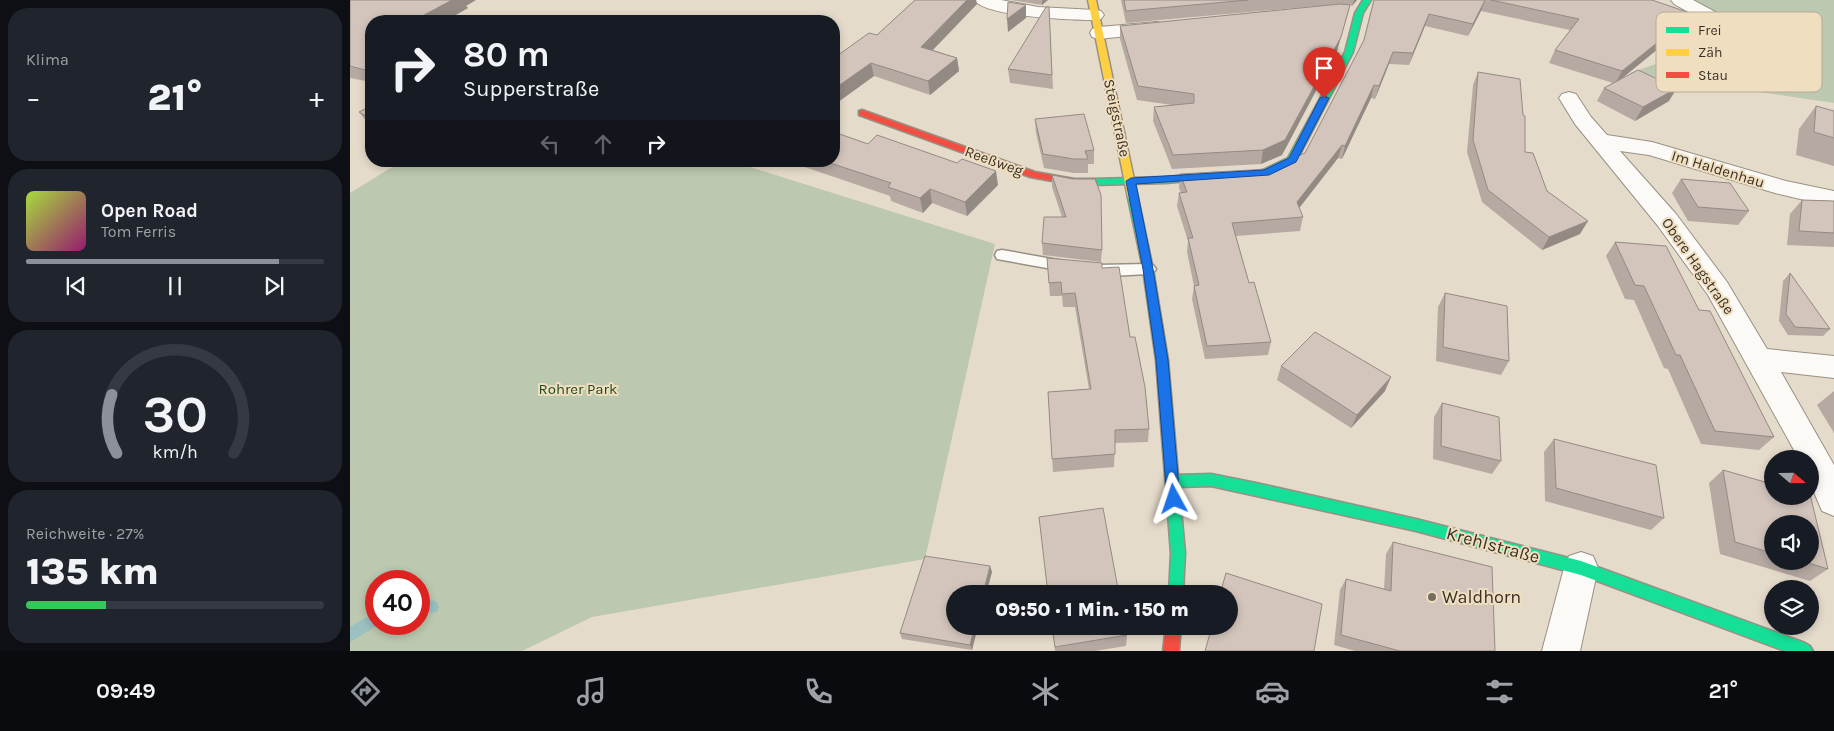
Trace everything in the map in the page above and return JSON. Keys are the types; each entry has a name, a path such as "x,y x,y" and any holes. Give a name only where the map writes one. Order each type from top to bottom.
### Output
{"street":[{"path":"983,0 1004,7 1046,13 1095,16 1170,27"},
{"path":"1680,0 1702,12"},
{"path":"1245,174 1265,173 1292,160 1349,52 1357,8"},
{"name":"Steigstraße","path":"1095,16 1131,181 1148,269 1162,360 1178,553 1176,585"},
{"name":"Obere Hagstraße","path":"1569,98 1582,120 1667,220 1718,289 1816,458 1834,501"},
{"name":"Reeßweg","path":"862,114 1032,175 1074,182 1226,176"},
{"name":"Im Haldenhau","path":"1601,141 1652,149 1782,188 1834,199"},
{"path":"1758,358 1834,367"},
{"name":"Krehlstraße","path":"1172,481 1210,480 1256,489 1416,525 1581,568 1805,651"},
{"path":"1561,651 1581,568"},
{"path":"1171,651 1173,635"}],"lane":[{"path":"1002,255 1067,267 1111,271 1148,269"}],"green space":[{"path":"1680,0 1834,0 1834,103 1759,92 1822,92 1822,12 1702,12"},
{"path":"1656,64 1656,77 1630,73"},
{"name":"Rohrer Park","path":"392,167 750,167 995,244 925,559 592,617 522,651 350,651 350,193"}],"building":[{"path":"350,0 452,0 424,15 365,15 365,70 350,66"},
{"path":"915,0 967,0 921,47 957,58 928,81 871,63 840,85 840,54 869,33 877,35"},
{"path":"1124,0 1248,0 1126,11"},
{"path":"1374,0 1485,0 1473,24 1429,14 1413,53 1393,52 1379,86 1374,85 1345,146 1342,145 1297,202 1303,217 1232,223 1249,283 1254,282 1271,342 1207,346 1194,286 1199,285 1188,238 1193,238 1179,193 1187,192 1180,174 1268,169 1305,153 1364,40"},
{"path":"1491,0 1652,0 1687,12 1656,12 1656,44 1622,71 1555,50 1579,19"},
{"path":"1008,2 1026,5 1007,19"},
{"path":"1340,4 1350,5 1341,37 1285,140 1263,150 1173,155 1154,107 1194,103 1194,94 1138,86 1120,26"},
{"path":"1046,7 1049,7 1052,75 1008,69"},
{"path":"1638,70 1656,78 1656,92 1670,92 1643,107 1604,88"},
{"path":"1478,72 1520,79 1523,115 1525,116 1525,152 1533,153 1547,191 1588,221 1549,237 1488,190 1473,140"},
{"path":"1816,106 1834,111 1834,138 1814,132"},
{"path":"365,109 365,116 359,112"},
{"path":"1084,114 1094,150 1085,151 1088,159 1074,159 1043,154 1035,119"},
{"path":"840,134 868,144 877,135 957,163 962,159 996,171 965,202 930,189 920,198 888,187 891,183 840,166"},
{"path":"1052,175 1073,179 1095,179 1101,195 1102,250 1042,243 1044,217 1066,217"},
{"path":"1681,179 1730,183 1749,211 1698,207"},
{"path":"1802,200 1834,201 1834,233 1799,231"},
{"path":"1615,242 1666,246 1699,310 1710,311 1774,437 1715,431 1680,355 1676,355 1644,286 1635,285"},
{"path":"1047,258 1102,263 1102,268 1119,267 1130,337 1135,337 1145,387 1149,429 1115,430 1115,454 1052,459 1048,392 1091,389 1075,293 1062,294 1061,282 1049,283"},
{"path":"1790,273 1830,329 1795,327 1786,314"},
{"path":"1445,293 1507,306 1509,361 1443,347"},
{"path":"1315,332 1391,377 1357,415 1281,366"},
{"path":"1442,403 1499,417 1501,461 1441,446"},
{"path":"1554,439 1656,465 1664,518 1556,488"},
{"path":"1723,470 1764,482 1764,505 1813,505 1815,515 1764,515 1764,551 1735,542"},
{"path":"1103,508 1117,585 1047,585 1039,517"},
{"path":"1819,532 1828,569 1819,566"},
{"path":"1393,542 1492,567 1495,651 1400,651 1341,635 1346,579 1391,591"},
{"path":"925,556 990,566 985,585 946,585 946,635 973,635 970,645 900,633"},
{"path":"1226,573 1322,604 1314,651 1205,651 1209,635 1238,635 1238,585 1223,585"},
{"path":"1053,635 1127,635 1055,647"}],"waterway":[{"path":"350,635 365,626"}],"traffic: fast":[{"path":"1260,173 1265,173 1292,160 1349,52 1359,13 1367,0"},
{"path":"1093,182 1166,180 1217,176"},
{"path":"1133,198 1148,269 1162,360 1178,553 1176,585"},
{"path":"1172,481 1211,480 1256,489 1416,525 1581,568 1805,651"}],"traffic: slow":[{"path":"1092,0 1133,198"}],"traffic: jam":[{"path":"862,113 1033,175 1074,182 1093,182"},
{"path":"1171,651 1173,635"}],"place":[{"name":"Waldhorn","path":"1432,597"}],"route":[{"path":"1174,499 1162,360 1148,269 1131,181 1265,173 1292,160 1324,98"}]}
